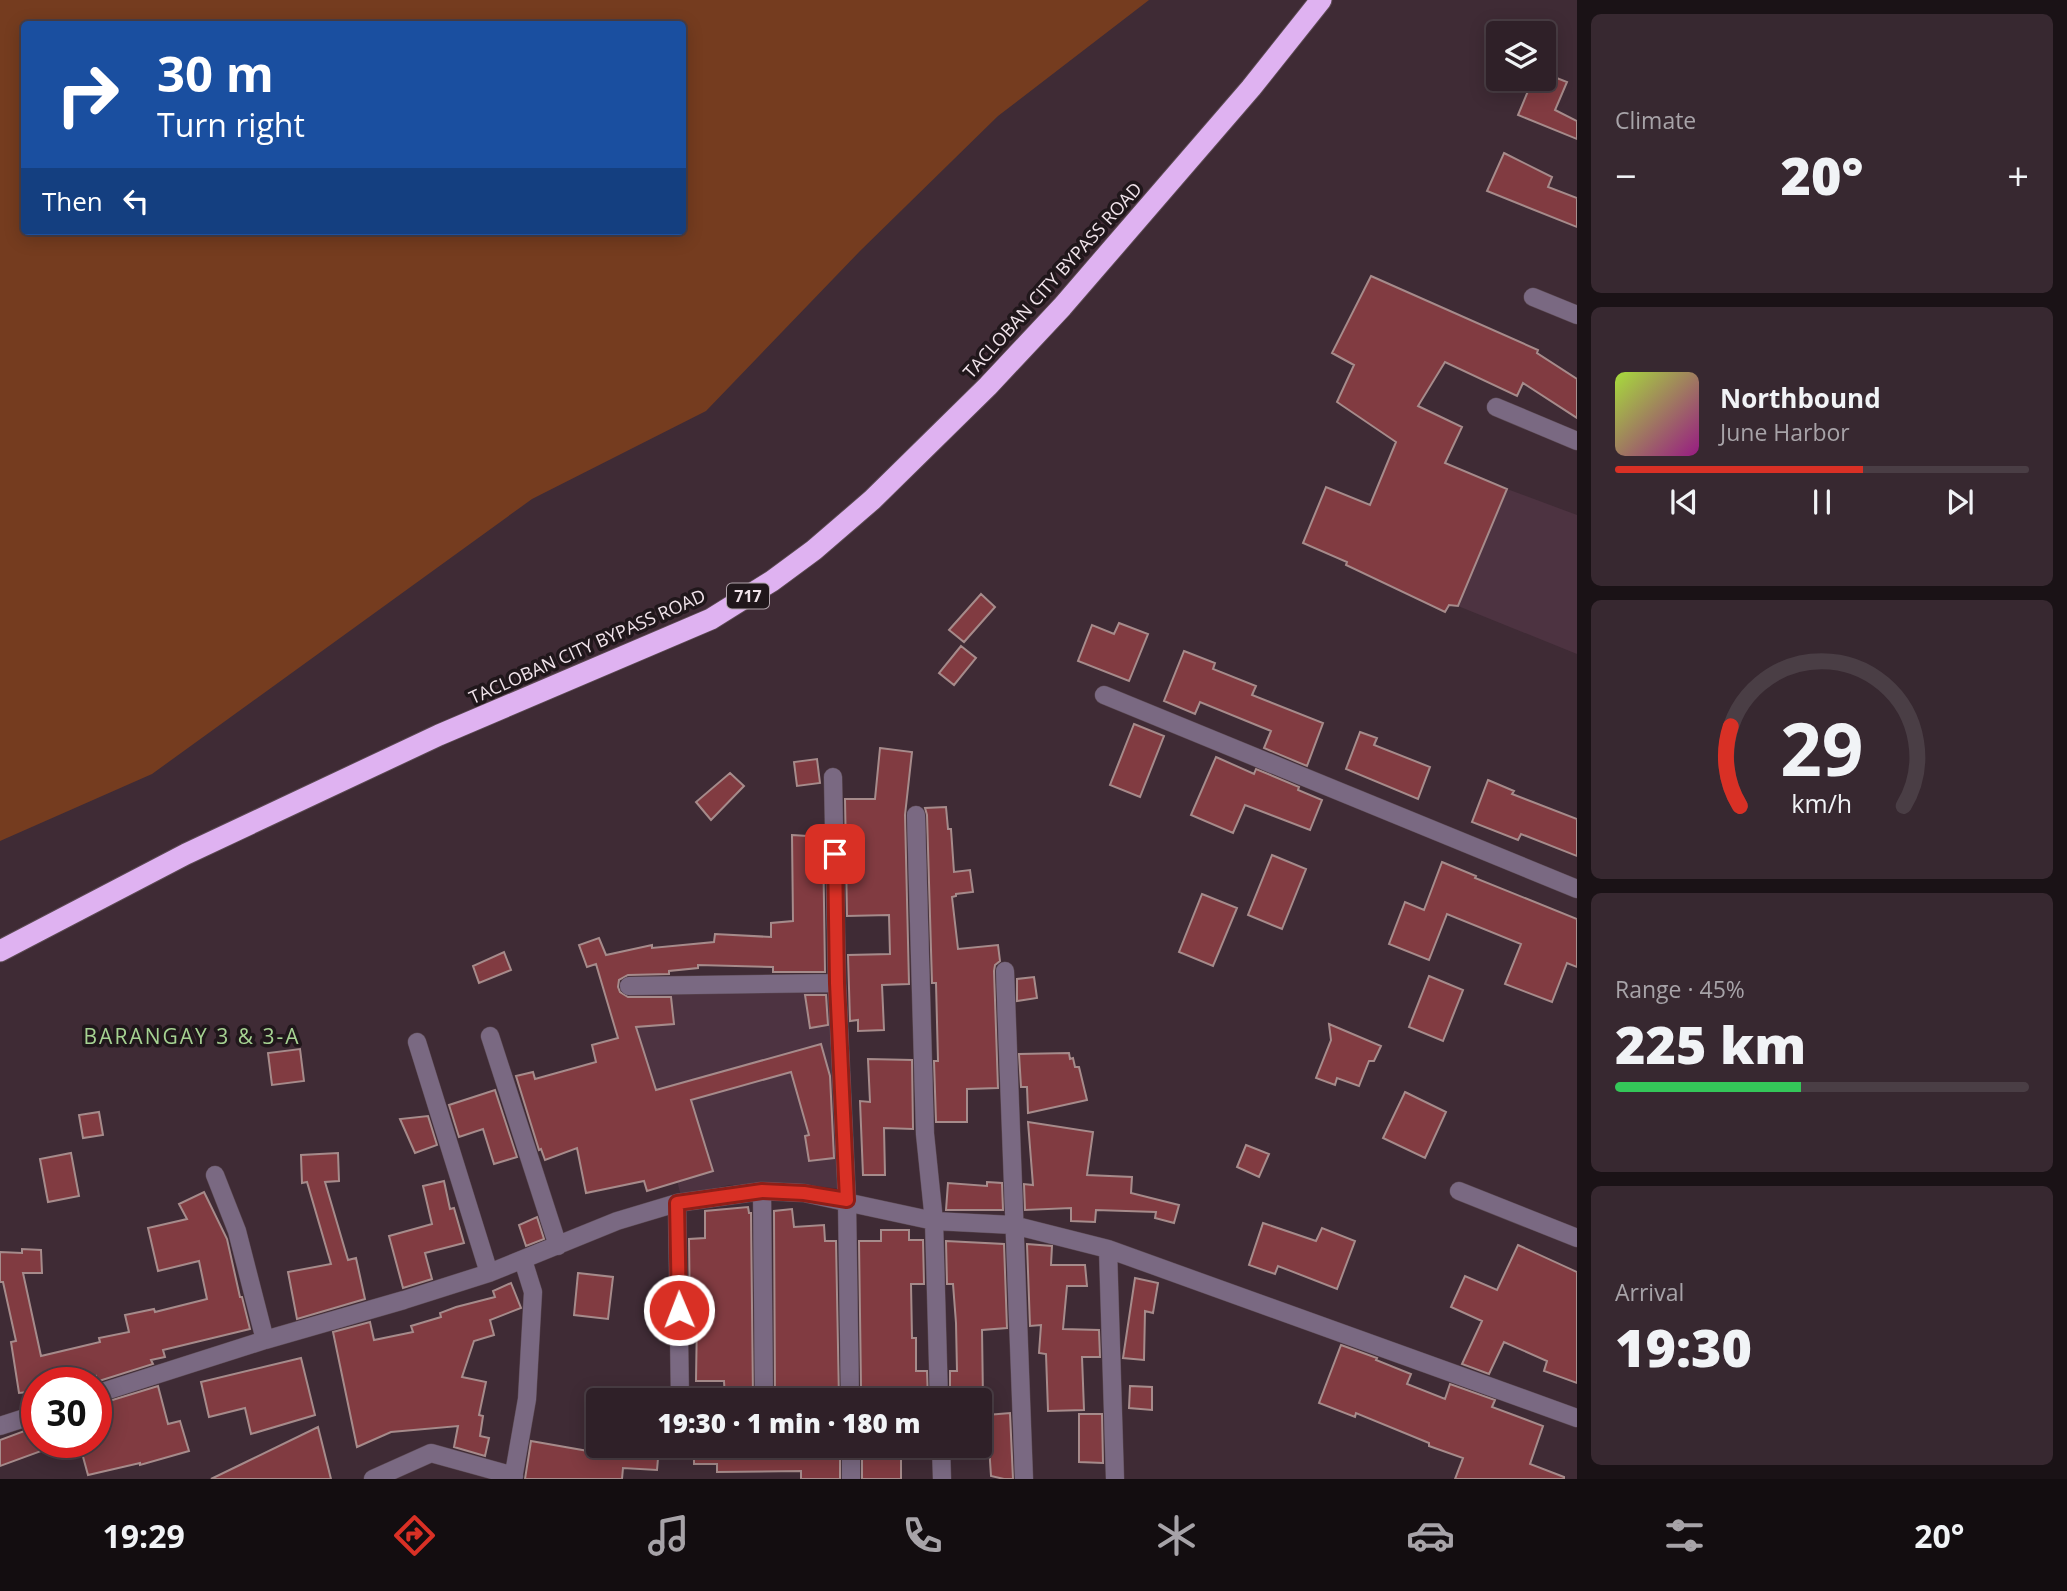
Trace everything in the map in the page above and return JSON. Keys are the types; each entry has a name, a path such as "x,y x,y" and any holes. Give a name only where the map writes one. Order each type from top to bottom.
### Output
{"highway":[{"name":"TACLOBAN CITY BYPASS ROAD","path":"0,951 186,854 426,741 711,619 782,573 823,542 923,452 1062,307 1251,89 1321,0"}],"street":[{"path":"1533,297 1577,315"},
{"path":"1496,407 1577,441"},
{"path":"1104,695 1577,889"},
{"path":"833,777 837,983 847,1200 850,1388"},
{"path":"916,815 925,1134 934,1221 939,1388"},
{"path":"1005,971 1024,1479"},
{"path":"629,986 837,983"},
{"path":"490,1036 558,1246"},
{"path":"417,1042 489,1273"},
{"path":"215,1175 237,1231 265,1340"},
{"path":"762,1191 764,1388"},
{"path":"112,1389 489,1273 617,1222 677,1203 762,1191 804,1193 847,1200 934,1221 1013,1225 1108,1249 1577,1418"},
{"path":"1459,1191 1577,1238"},
{"path":"677,1203 680,1388"},
{"path":"1108,1249 1115,1479"},
{"path":"373,1479 431,1453 514,1477 527,1399 533,1292 523,1260"},
{"path":"0,1426 21,1419"},
{"path":"851,1458 851,1479"},
{"path":"941,1458 942,1479"}],"shaded area":[{"path":"0,0 1149,0 998,116 860,251 706,411 532,499 152,774 0,841"},
{"path":"1396,442 1577,515 1577,654 1458,606 1449,605 1445,612 1346,565"},
{"path":"834,985 841,1189 789,1183 729,1185 681,1196 629,995"}],"building":[{"path":"1556,78 1567,82 1555,110 1577,121 1577,139 1518,115 1528,91 1556,91"},
{"path":"1504,153 1552,177 1548,187 1577,198 1577,227 1487,191"},
{"path":"1371,276 1538,350 1537,353 1577,379 1577,418 1523,383 1517,396 1445,362 1418,406 1462,427 1445,463 1507,489 1458,606 1449,605 1445,612 1346,565 1347,562 1303,543 1326,487 1370,505 1396,442 1337,402 1354,365 1332,353"},
{"path":"981,594 995,607 964,642 949,630"},
{"path":"1119,623 1148,634 1129,681 1078,661 1092,625 1114,634"},
{"path":"961,646 976,658 954,685 939,673"},
{"path":"1184,651 1215,663 1213,669 1256,686 1252,695 1323,723 1307,766 1264,748 1271,731 1200,702 1195,714 1164,701"},
{"path":"1134,724 1164,736 1140,797 1110,785"},
{"path":"1360,732 1377,738 1374,745 1430,767 1418,799 1346,769"},
{"path":"880,748 912,752 905,815 909,984 882,985 884,1030 858,1031 858,1020 850,1021 848,955 890,954 889,915 847,916 845,799 875,799"},
{"path":"1216,757 1254,774 1256,769 1322,800 1310,830 1245,805 1233,833 1191,815"},
{"path":"817,759 820,783 797,786 794,762"},
{"path":"730,773 744,786 711,820 696,802"},
{"path":"1488,780 1514,791 1512,794 1577,819 1577,856 1521,834 1518,840 1472,822"},
{"path":"946,807 948,829 951,829 954,872 970,870 973,892 952,897 958,949 998,945 1000,961 995,965 994,971 998,1088 967,1089 967,1122 936,1122 936,983 932,983 925,808"},
{"path":"792,835 823,837 825,972 773,972 773,967 698,965 698,968 669,971 669,974 628,975 619,980 618,987 620,992 628,997 671,997 674,1024 636,1027 656,1090 821,1044 830,1076 834,1158 809,1161 805,1136 809,1135 791,1072 691,1100 713,1171 647,1191 644,1181 586,1193 577,1148 545,1160 541,1149 539,1150 516,1076 533,1072 535,1079 596,1062 592,1045 618,1038 596,964 587,967 579,945 599,938 606,955 652,945 652,948 714,942 715,934 771,937 771,923 793,921"},
{"path":"1272,855 1306,869 1282,929 1248,915"},
{"path":"1442,862 1577,919 1577,967 1567,963 1552,1002 1505,984 1521,944 1447,914 1429,960 1389,944 1405,902 1424,910"},
{"path":"1202,894 1237,908 1213,966 1179,952"},
{"path":"504,952 511,970 479,983 473,966"},
{"path":"1429,976 1463,990 1443,1041 1409,1027"},
{"path":"1034,977 1037,998 1017,1001 1017,979"},
{"path":"805,995 826,995 828,1025 810,1028"},
{"path":"1329,1024 1381,1046 1374,1061 1369,1061 1359,1086 1337,1078 1335,1085 1316,1078 1331,1040"},
{"path":"300,1049 304,1081 272,1085 268,1053"},
{"path":"1069,1053 1075,1067 1079,1067 1087,1100 1028,1113 1027,1087 1021,1087 1019,1054"},
{"path":"868,1059 912,1060 913,1129 884,1128 885,1175 863,1175 860,1101 870,1102"},
{"path":"495,1090 517,1157 494,1164 483,1129 459,1137 449,1105"},
{"path":"1405,1092 1446,1112 1425,1158 1383,1138"},
{"path":"99,1112 103,1135 83,1138 79,1115"},
{"path":"428,1116 437,1145 415,1153 400,1119"},
{"path":"1028,1122 1093,1132 1087,1175 1132,1177 1131,1193 1179,1205 1174,1223 1155,1218 1156,1212 1096,1210 1095,1222 1071,1221 1071,1208 1025,1210 1024,1184 1033,1185"},
{"path":"1246,1145 1269,1154 1259,1177 1237,1167"},
{"path":"71,1153 79,1196 48,1202 40,1159"},
{"path":"338,1153 339,1181 325,1182 348,1260 356,1258 365,1299 297,1319 288,1272 331,1264 307,1182 302,1183 301,1155"},
{"path":"444,1181 450,1209 454,1208 464,1243 425,1253 432,1279 403,1288 389,1236 432,1224 423,1186"},
{"path":"987,1182 1002,1183 1003,1210 946,1210 948,1183 987,1186"},
{"path":"204,1192 227,1239 250,1329 163,1350 165,1357 151,1360 153,1364 112,1377 112,1367 21,1367 19,1393 11,1342 16,1341 3,1282 0,1282 0,1252 41,1250 42,1273 23,1273 41,1356 100,1342 99,1338 129,1332 125,1315 154,1309 155,1312 207,1299 199,1261 158,1271 148,1228 187,1219 179,1204"},
{"path":"748,1207 751,1213 753,1388 724,1388 724,1381 696,1381 697,1317 690,1318 689,1239 705,1238 705,1211"},
{"path":"792,1209 794,1227 824,1225 825,1241 836,1241 839,1388 775,1388 774,1211"},
{"path":"537,1217 544,1239 526,1246 519,1225"},
{"path":"1263,1223 1316,1241 1322,1228 1355,1241 1337,1289 1278,1266 1275,1274 1249,1265"},
{"path":"881,1230 909,1230 909,1240 923,1240 924,1284 911,1284 912,1338 916,1338 916,1371 927,1371 928,1388 861,1387 859,1241 881,1241"},
{"path":"946,1241 1004,1244 1007,1328 982,1330 983,1388 950,1388 950,1371 957,1371 956,1323 953,1284 947,1284"},
{"path":"1027,1244 1052,1246 1051,1265 1085,1265 1087,1286 1067,1286 1063,1329 1099,1330 1100,1357 1082,1357 1084,1410 1048,1411 1046,1354 1039,1353 1041,1325 1030,1326"},
{"path":"1518,1245 1577,1272 1577,1383 1544,1371 1547,1361 1504,1342 1489,1374 1462,1364 1482,1321 1451,1307 1465,1276 1497,1290"},
{"path":"578,1273 613,1277 608,1319 574,1315"},
{"path":"1135,1278 1158,1283 1153,1313 1145,1311 1144,1360 1123,1358"},
{"path":"511,1283 521,1308 490,1320 494,1335 474,1341 462,1377 486,1382 479,1415 483,1416 480,1436 489,1438 485,1456 454,1447 458,1426 391,1432 357,1447 333,1332 370,1322 374,1340 413,1332 411,1326 441,1317 440,1313 456,1307 495,1297 493,1291"},
{"path":"1341,1345 1411,1374 1407,1384 1445,1399 1450,1384 1495,1400 1492,1407 1543,1426 1530,1464 1564,1479 1455,1479 1463,1458 1429,1446 1429,1443 1356,1413 1355,1417 1319,1403"},
{"path":"301,1358 315,1415 251,1434 245,1408 209,1417 201,1382"},
{"path":"158,1386 168,1424 180,1421 189,1451 140,1465 88,1475 83,1458 112,1458 112,1400"},
{"path":"1130,1386 1152,1387 1152,1410 1129,1408"},
{"path":"1010,1413 1013,1479 991,1476 992,1415"},
{"path":"1079,1414 1102,1414 1103,1463 1079,1462"},
{"path":"318,1427 331,1479 211,1479 246,1462"},
{"path":"21,1432 22,1458 0,1466 0,1440"},
{"path":"531,1441 586,1451 586,1458 658,1458 657,1470 623,1468 622,1479 525,1479"},
{"path":"694,1458 840,1458 840,1479 801,1479 801,1471 717,1472 717,1464 694,1464"},
{"path":"862,1458 901,1458 901,1479 862,1479"}],"district":[{"name":"BARANGAY 3 & 3-A","path":"192,1036"}],"route":[{"path":"679,1310 677,1203 762,1191 804,1193 847,1200 837,983 835,854"}]}
